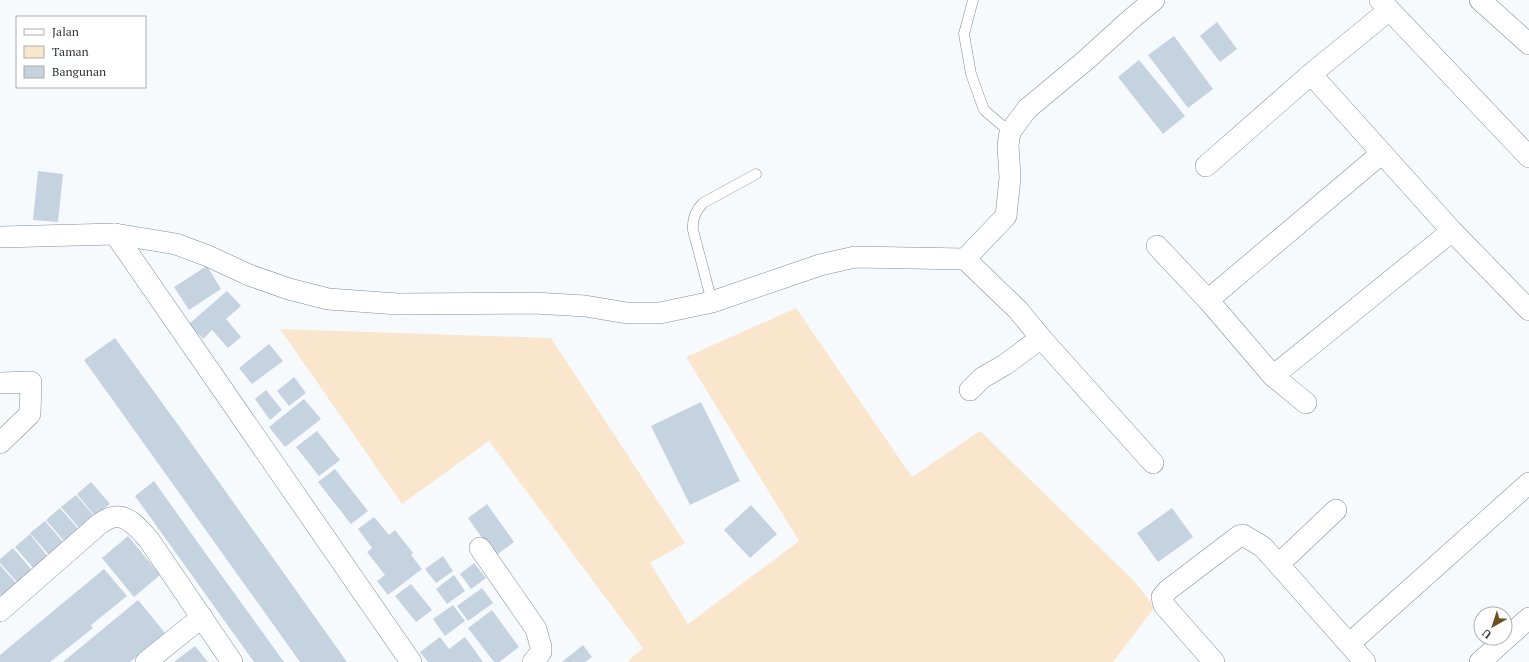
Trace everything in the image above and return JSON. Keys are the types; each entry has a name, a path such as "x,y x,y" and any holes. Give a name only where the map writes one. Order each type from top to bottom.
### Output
{"street":[{"path":"0,237 115,234 176,244 208,256 249,275 289,289 328,299 398,304 534,303 585,306 627,313 660,312 712,302 820,265 855,258 965,258 1006,216 1010,178 1008,145 1010,132 1028,110 1154,0"},
{"path":"1480,0 1529,44"},
{"path":"1206,166 1311,74 1384,5 1529,157"},
{"path":"1311,74 1452,231 1529,310"},
{"path":"1208,300 1382,153"},
{"path":"1273,376 1452,231"},
{"path":"115,234 411,662"},
{"path":"1158,246 1208,300 1273,376 1306,403"},
{"path":"965,258 994,289 1018,310 1041,338 1153,463"},
{"path":"970,390 982,378 1006,364 1041,338"},
{"path":"0,383 31,382 30,414 0,443"},
{"path":"1349,644 1529,483"},
{"path":"1279,564 1336,510"},
{"path":"0,611 97,526 114,517 122,517 130,522 149,540 232,662"},
{"path":"1214,662 1164,605 1162,597 1168,590 1239,536 1243,536 1263,548 1279,564 1365,662"},
{"path":"480,548 536,629 542,647 541,652 533,662"},
{"path":"146,662 202,617"},
{"path":"1480,662 1529,618"}],"lane":[{"path":"973,0 964,34 971,74 984,110 1010,132"},
{"path":"712,302 692,221 703,202 756,174"}],"green space":[{"path":"796,308 912,477 980,431 1133,580 1155,607 1113,662 627,662 643,648 489,441 402,504 280,329 551,338 685,543 650,563 688,624 799,541 686,357"}],"building":[{"path":"1217,22 1237,49 1220,62 1200,36"},
{"path":"1174,36 1213,89 1188,108 1148,55"},
{"path":"1139,60 1185,116 1163,134 1118,77"},
{"path":"38,171 63,174 58,222 33,220"},
{"path":"207,266 221,289 189,310 174,287"},
{"path":"227,291 241,306 226,319 241,337 228,348 212,330 203,339 189,324"},
{"path":"115,338 347,662 300,662 84,360"},
{"path":"269,344 283,361 252,384 239,368"},
{"path":"294,377 306,393 289,406 277,391"},
{"path":"266,390 282,410 270,420 255,399"},
{"path":"304,399 321,419 285,447 269,427"},
{"path":"701,402 740,481 690,505 651,426"},
{"path":"317,431 340,460 319,476 296,447"},
{"path":"335,469 368,511 351,524 318,482"},
{"path":"154,481 284,662 254,662 135,496"},
{"path":"91,482 110,504 95,516 77,494"},
{"path":"76,495 95,517 80,529 61,507"},
{"path":"487,504 514,542 495,556 468,518"},
{"path":"751,505 777,534 750,558 724,530"},
{"path":"60,508 79,530 65,542 46,520"},
{"path":"1172,508 1193,537 1158,562 1137,533"},
{"path":"374,517 389,535 395,530 413,553 411,555 422,569 388,595 377,581 385,575 367,552 372,548 358,529"},
{"path":"45,521 64,543 49,555 30,533"},
{"path":"30,534 48,557 34,569 15,547"},
{"path":"128,536 160,575 134,597 102,558"},
{"path":"13,548 32,570 17,582 0,563 0,559"},
{"path":"443,556 453,571 436,583 425,569"},
{"path":"474,563 486,578 471,589 460,574"},
{"path":"0,565 16,583 1,596 0,594"},
{"path":"104,569 127,596 91,625 93,628 50,662 0,662 0,655"},
{"path":"454,575 465,591 447,604 436,589"},
{"path":"411,584 432,610 416,622 395,596"},
{"path":"482,588 493,603 468,621 457,606"},
{"path":"138,600 165,633 130,662 63,662"},
{"path":"453,605 465,621 445,636 433,619"},
{"path":"492,610 519,647 499,662 494,662 468,628"},
{"path":"440,637 449,649 465,637 483,662 428,662 420,652"},
{"path":"583,645 592,657 585,662 562,662"},
{"path":"195,646 208,662 175,662 175,661"}]}
